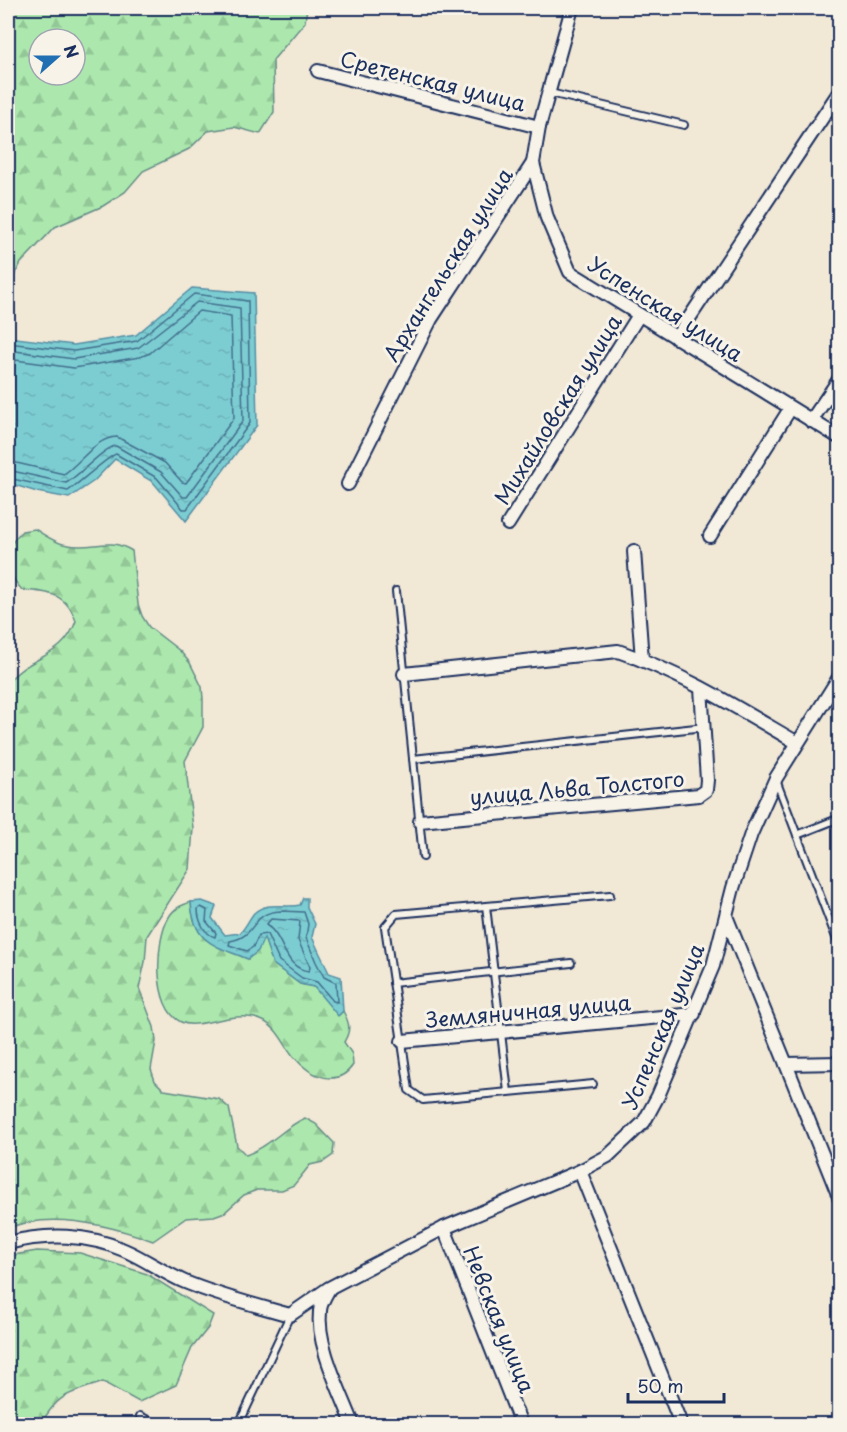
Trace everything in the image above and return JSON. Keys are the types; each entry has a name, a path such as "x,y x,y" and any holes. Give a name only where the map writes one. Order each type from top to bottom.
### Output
{"street":[{"name":"Успенская улица","path":"572,8 539,127 533,163 547,218 570,272 840,438"},
{"name":"Сретенская улица","path":"318,70 539,127"},
{"path":"676,338 840,91"},
{"name":"Архангельская улица","path":"348,484 431,319 533,163"},
{"name":"Михайловская улица","path":"508,524 639,315"},
{"path":"811,421 840,378"},
{"path":"710,536 790,409"},
{"path":"634,551 642,660"},
{"path":"404,674 618,651 701,688 796,742"},
{"name":"Успенская улица","path":"290,1316 329,1288 444,1228 580,1171 608,1156 644,1122 694,1014 713,966 751,834 776,778 796,742 840,676"},
{"name":"улица Льва Толстого","path":"420,821 699,795 706,790 707,780 701,688"},
{"path":"726,916 840,1199"},
{"name":"Земляничная улица","path":"402,1041 694,1014"},
{"path":"786,1064 840,1063"},
{"path":"580,1171 681,1425"},
{"name":"Невская улица","path":"444,1228 521,1425"},
{"path":"8,1243 40,1237 70,1236 95,1241 122,1249 184,1281 290,1316"},
{"path":"329,1288 320,1308 320,1327 325,1349 352,1425"}],"lane":[{"name":"Сретенская улица","path":"550,93 684,125"},
{"path":"396,591 423,857"},
{"path":"413,759 705,727"},
{"path":"776,778 840,948"},
{"path":"797,835 840,818"},
{"path":"593,1084 423,1100 409,1090 385,927 396,914 610,895"},
{"path":"486,906 508,1092"},
{"path":"393,982 571,963"},
{"path":"239,1425 290,1316"},
{"path":"140,1416 156,1425"}],"green space":[{"path":"8,8 307,8 305,22 273,60 274,112 260,134 234,127 208,131 189,149 143,171 125,192 103,206 55,227 21,263 8,287"},
{"path":"35,529 64,544 86,546 116,544 132,551 138,604 142,616 149,627 180,651 190,663 202,687 203,727 185,761 193,828 190,869 147,936 145,962 139,988 154,1027 156,1041 151,1069 155,1081 164,1090 219,1099 229,1108 237,1146 246,1155 305,1118 316,1124 334,1143 333,1155 323,1162 310,1165 294,1185 282,1190 257,1190 244,1195 225,1212 214,1216 186,1218 153,1241 100,1225 62,1220 25,1223 8,1228 8,682 26,666 63,643 76,621 62,599 48,593 22,590 12,575 8,560 11,545 22,531"},
{"path":"191,902 196,927 208,941 248,959 264,937 273,964 300,984 314,987 339,1015 343,1011 349,1027 344,1042 352,1054 353,1065 347,1072 332,1078 308,1070 294,1057 276,1031 261,1020 239,1017 188,1024 181,1022 172,1014 165,1003 161,989 159,957 161,941 171,914 179,907"},
{"path":"37,1251 80,1253 147,1274 213,1315 208,1328 192,1348 176,1385 139,1402 103,1382 74,1392 60,1400 41,1424 8,1424 8,1256"}],"water":[{"path":"192,288 254,293 257,425 186,521 153,482 115,459 94,481 69,498 37,492 8,483 8,337 74,345 136,335"},
{"path":"303,898 307,898 307,907 315,924 312,937 329,973 341,977 343,1011 338,1016 314,987 300,984 273,964 264,938 258,951 248,959 208,941 196,927 191,902 202,901 216,906 212,918 225,935 240,933 259,909 271,906 300,905"}]}
